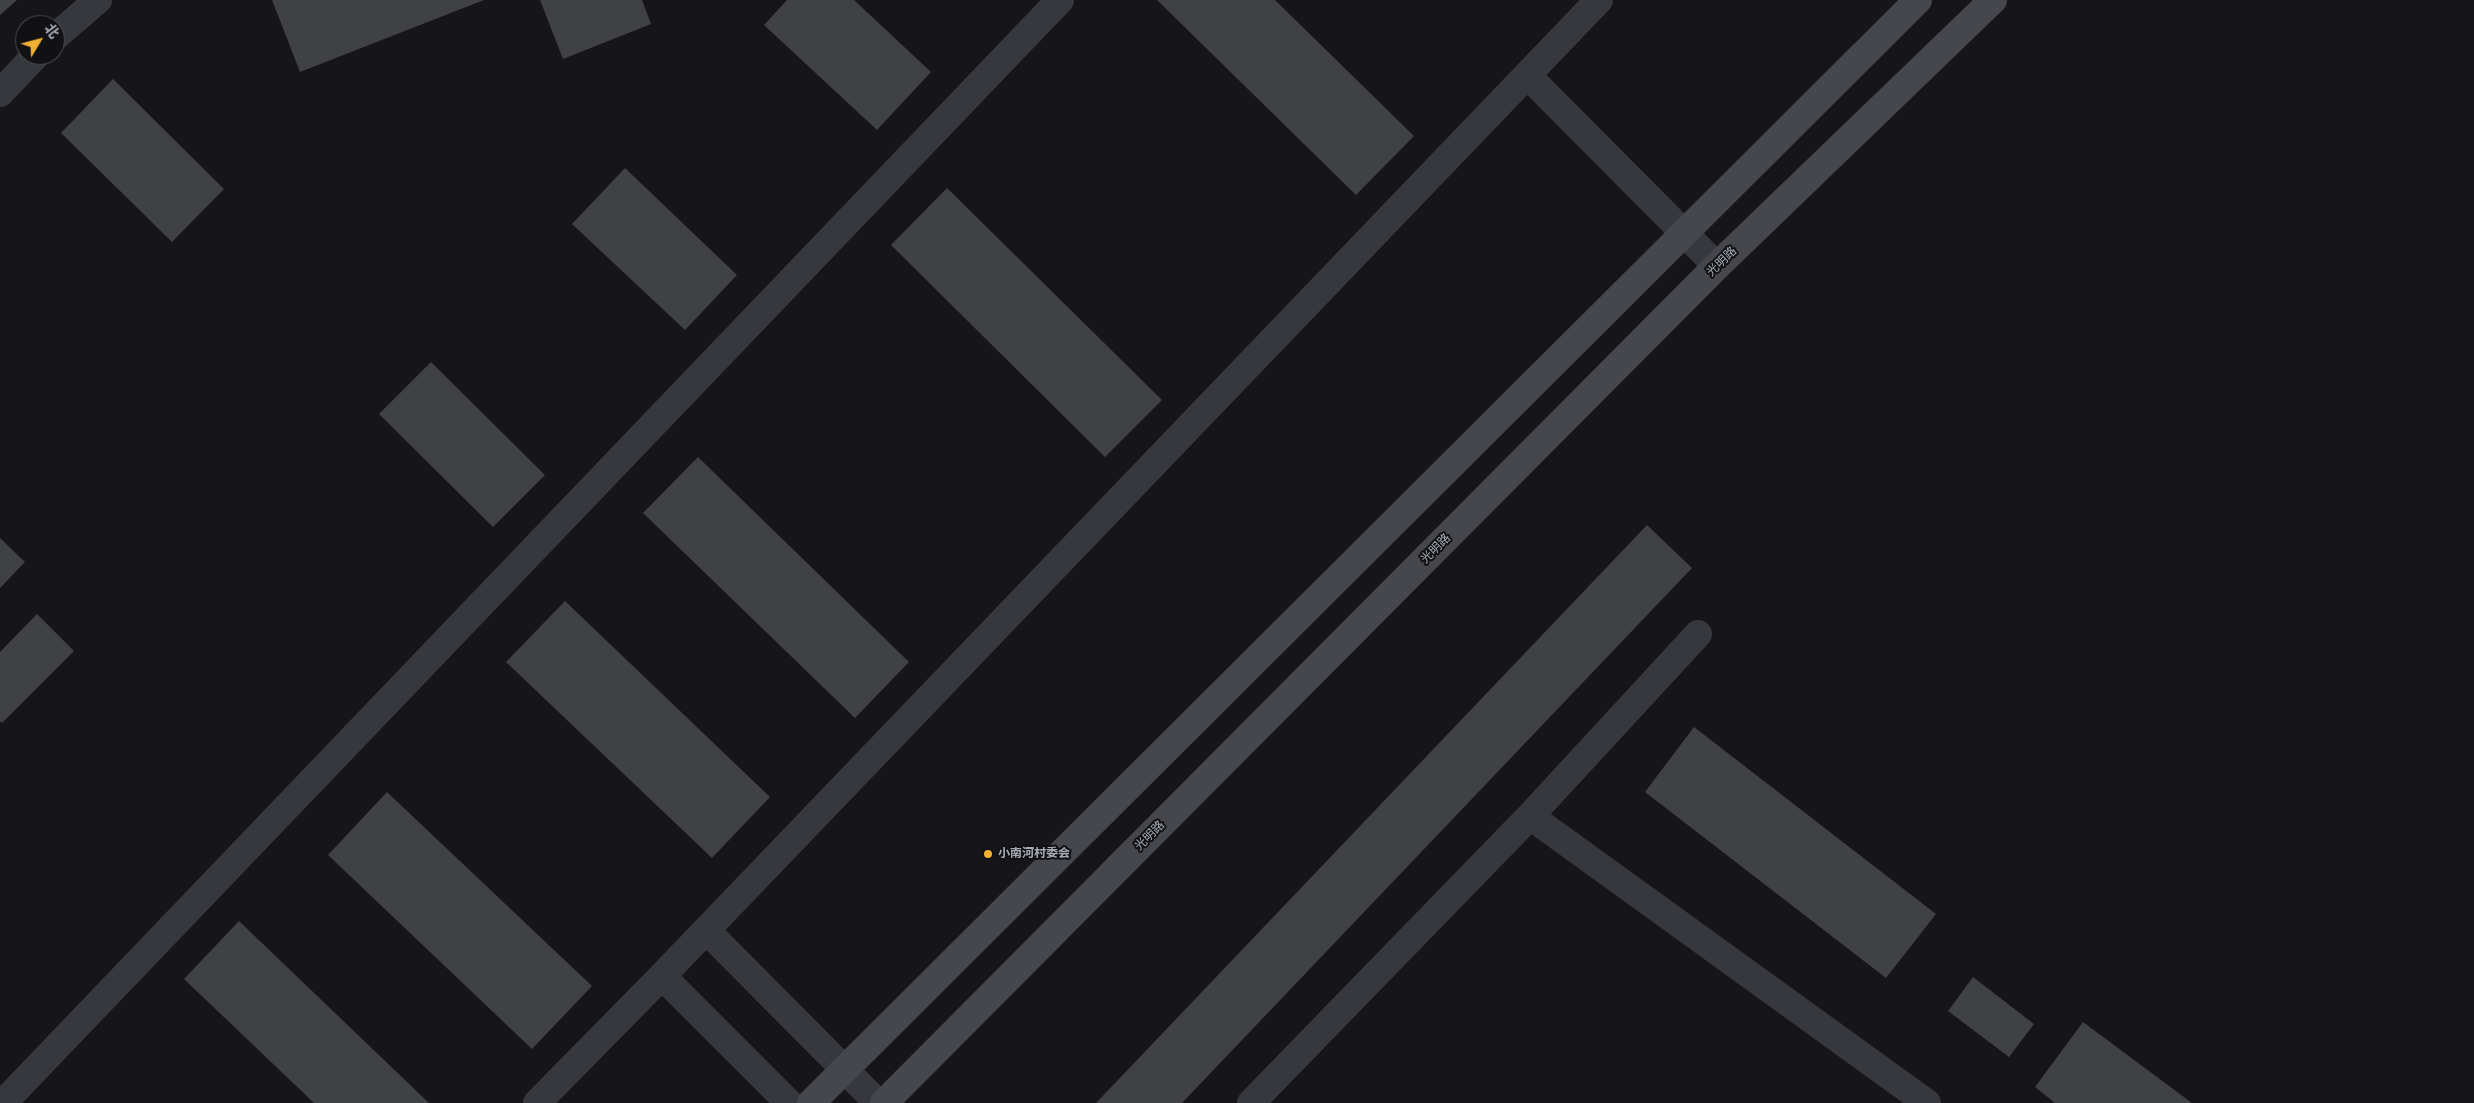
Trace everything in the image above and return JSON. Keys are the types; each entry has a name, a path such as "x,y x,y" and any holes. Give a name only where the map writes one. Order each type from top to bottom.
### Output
{"street":[{"path":"65,28 98,0"},
{"path":"4,1103 1060,0"},
{"path":"537,1103 662,976 1599,0"},
{"path":"811,1103 1683,232 1918,0"},
{"name":"光明路","path":"884,1103 1717,266 1993,0"},
{"path":"0,93 27,65"},
{"path":"1526,76 1717,266"},
{"path":"1251,1103 1530,816 1698,634"},
{"path":"1530,816 1927,1103"},
{"path":"706,930 878,1103"},
{"path":"662,976 789,1103"}],"building":[{"path":"0,0 17,0 0,15"},
{"path":"272,0 484,0 300,72"},
{"path":"540,0 642,0 651,24 563,59"},
{"path":"787,0 854,0 931,72 877,130 764,25"},
{"path":"1157,0 1275,0 1414,136 1356,195"},
{"path":"113,79 224,189 172,242 61,133"},
{"path":"625,168 737,275 685,330 572,224"},
{"path":"947,188 1162,400 1105,457 891,245"},
{"path":"431,362 545,475 493,527 379,414"},
{"path":"698,457 909,662 855,718 643,513"},
{"path":"1647,525 1692,568 1182,1103 1096,1103"},
{"path":"0,538 25,562 0,588"},
{"path":"565,601 770,797 712,858 506,662"},
{"path":"37,614 74,651 2,723 0,721 0,652"},
{"path":"1694,727 1936,914 1886,978 1645,792"},
{"path":"387,792 592,986 532,1049 328,855"},
{"path":"239,921 429,1103 314,1103 184,979"},
{"path":"1973,977 2034,1024 2009,1057 1948,1011"},
{"path":"2083,1022 2192,1103 2055,1103 2035,1087"}],"place":[{"name":"小南河村委会","path":"988,854"}]}
